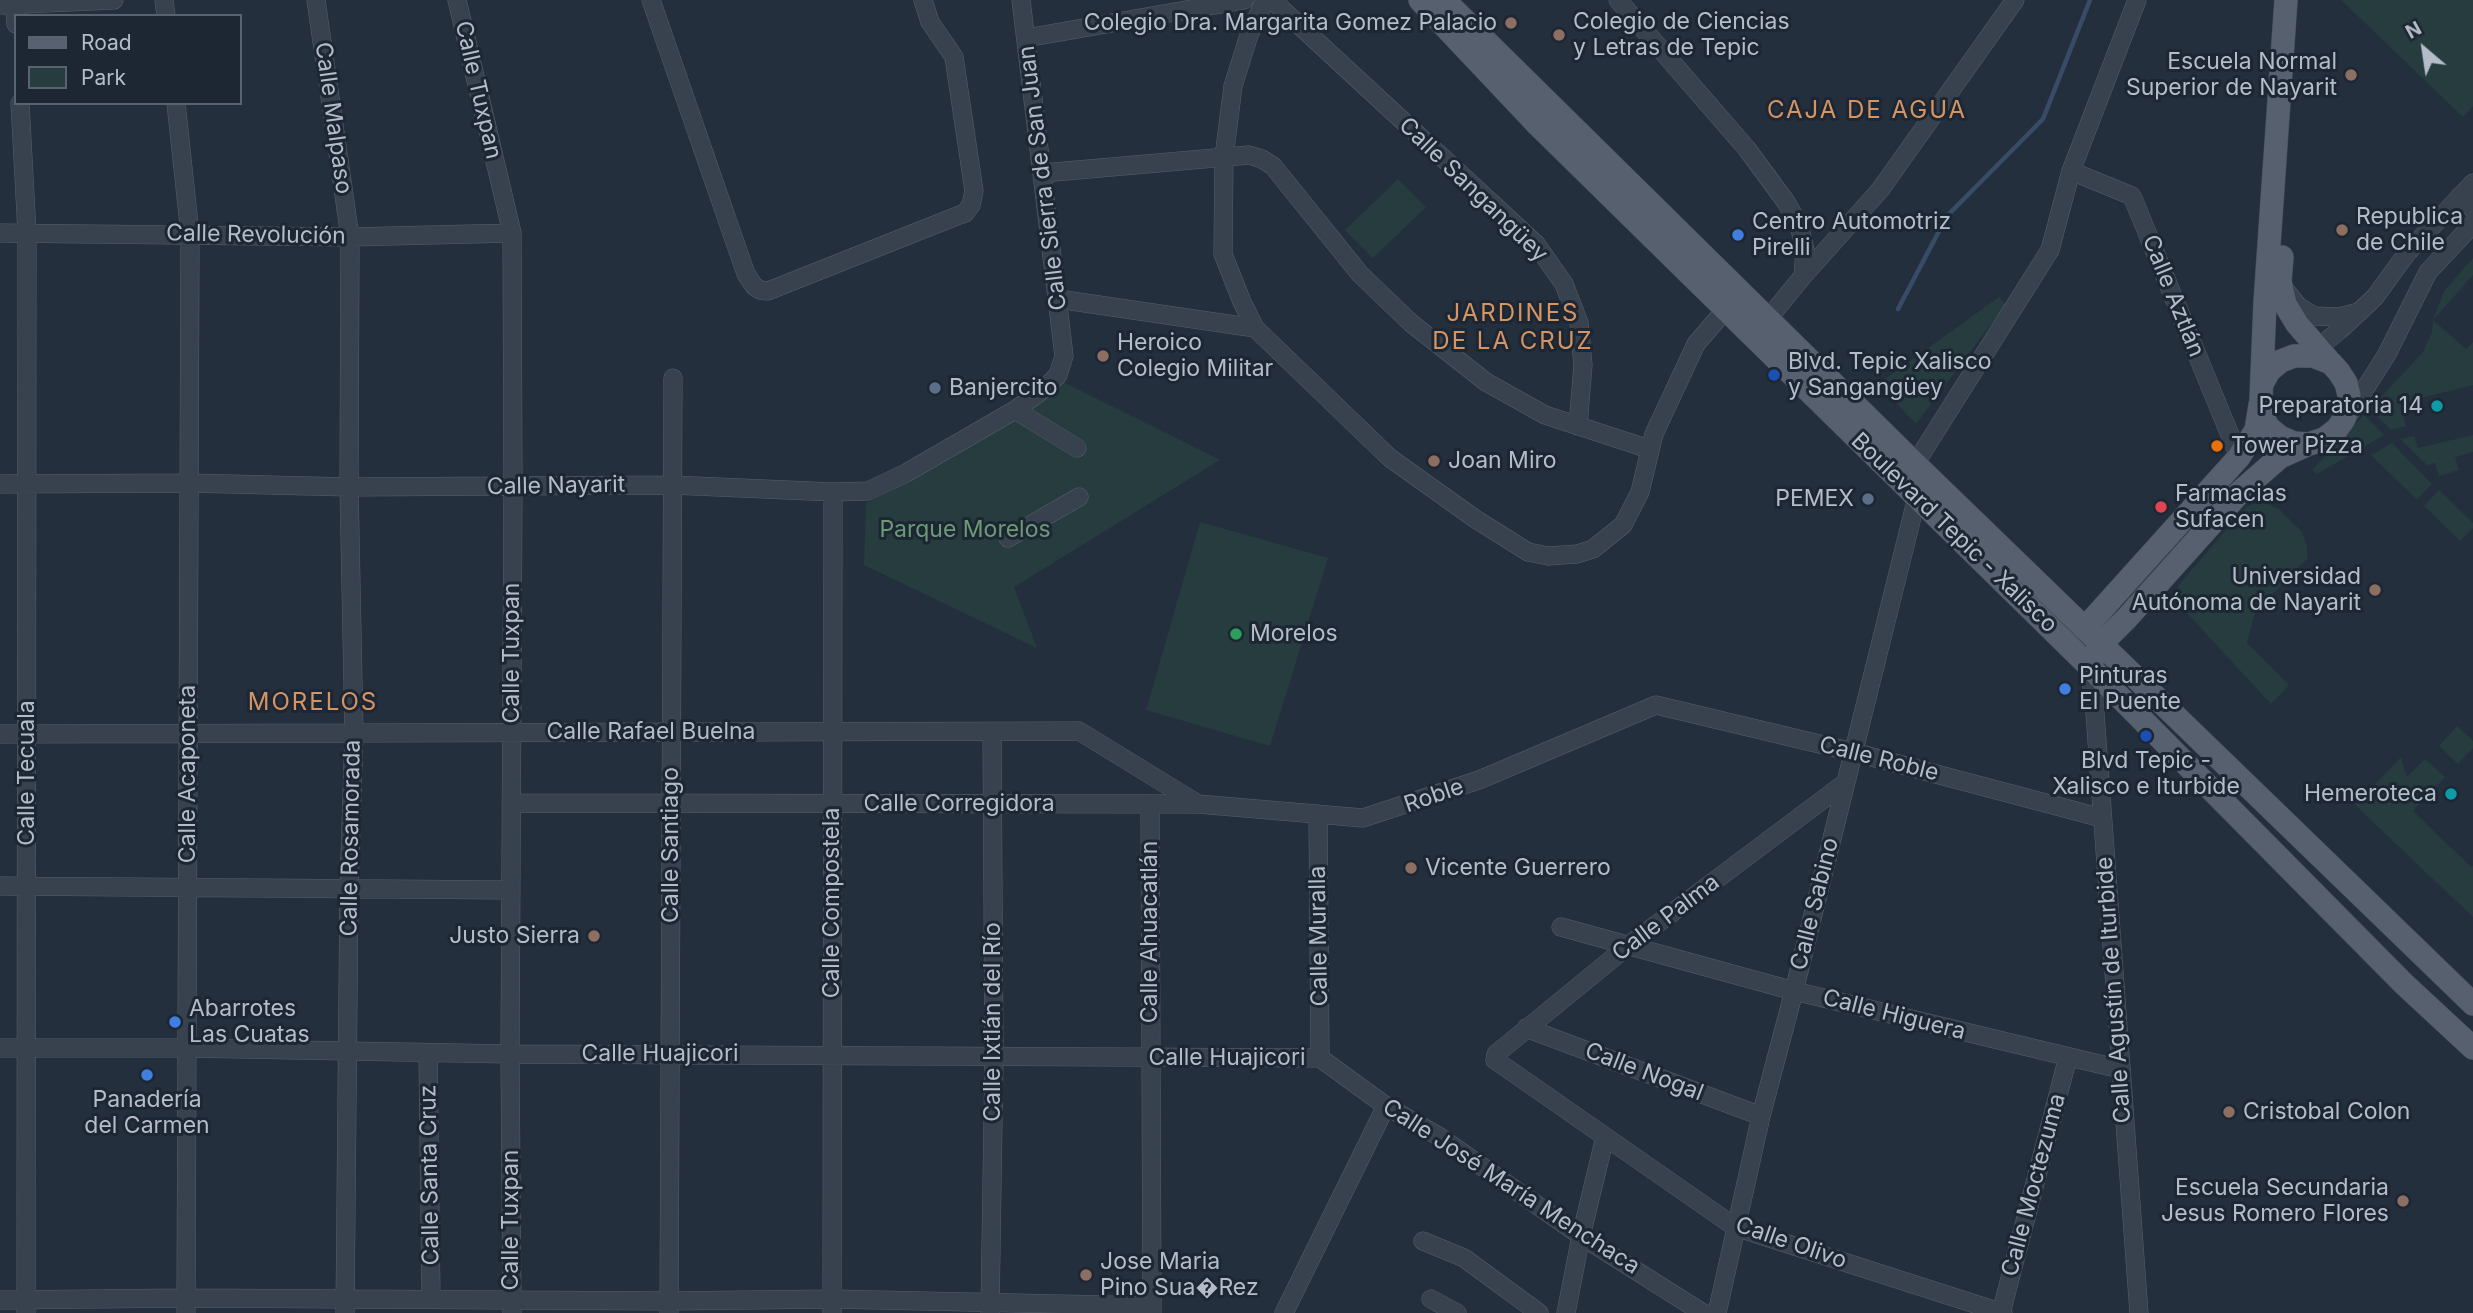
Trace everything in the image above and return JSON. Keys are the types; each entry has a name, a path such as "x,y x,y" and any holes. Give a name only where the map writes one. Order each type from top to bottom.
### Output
{"main road":[{"path":"2286,0 2265,302 2261,414 2269,427 2280,437 2294,443 2309,444"},
{"path":"2093,636 2127,618 2254,478 2280,457 2325,439 2344,419 2348,395 2339,372 2291,315 2285,304 2280,281 2300,0"},
{"name":"Boulevard Tepic - Xalisco","path":"1435,3 1538,125 2089,666 2404,984 2473,1048"},
{"name":"Boulevard Tepic - Xalisco","path":"1435,3 1768,319 2473,1004"},
{"path":"2089,666 2093,636 2239,457 2256,430 2261,393 2269,371 2281,361 2294,356 2325,355"}],"street":[{"path":"10,3 114,0"},
{"name":"Calle Malpaso","path":"316,0 350,237"},
{"name":"Calle Tuxpan","path":"457,0 512,233 512,1306"},
{"path":"651,0 746,274 754,286 768,291 965,213 971,205 974,191 954,57 930,22 923,0"},
{"name":"Calle Sierra de San Juan","path":"1021,0 1064,356"},
{"path":"1026,38 1244,0"},
{"path":"1265,0 1249,35 1233,86 1224,157 1223,254 1255,328 1390,458 1474,518 1528,552 1548,556 1577,554 1593,549 1623,526 1640,492 1649,449 1672,391 1696,344 1726,309 1768,319 1880,190 2015,0"},
{"name":"Calle Sangangüey","path":"1272,0 1536,244 1564,284 1579,323 1583,365 1578,426"},
{"path":"1618,0 1747,149 1786,202 1799,225 1805,250 1803,276"},
{"path":"1915,464 2050,250 2071,171 2137,0"},
{"name":"Calle Tecuala","path":"20,105 27,233 26,1306"},
{"name":"Calle Acaponeta","path":"176,105 190,234 186,1305"},
{"path":"1043,173 1249,155 1273,166 1360,274 1411,323 1486,382 1545,415 1649,449"},
{"name":"Calle Aztlán","path":"2071,171 2132,196 2239,457"},
{"path":"2325,355 2358,312 2375,297 2407,253 2467,203 2473,183"},
{"path":"2337,429 2354,409 2387,354 2428,272 2473,224"},
{"name":"Calle Revolución","path":"0,233 350,237 512,233"},
{"name":"Calle Rosamorada","path":"345,1306 349,890 354,732 349,487 350,237"},
{"path":"2280,281 2290,298 2305,312 2314,316 2339,317 2358,312"},
{"path":"1058,299 1255,328"},
{"name":"Calle Nayarit","path":"0,484 189,483 349,487 673,485 867,491 906,473 1015,410 1059,375 1064,356"},
{"name":"Calle Santiago","path":"669,1307 673,378"},
{"path":"1015,410 1077,448"},
{"name":"Calle Compostela","path":"832,1306 833,492"},
{"path":"1008,538 1079,497"},
{"name":"Calle Sabino","path":"1717,1313 1761,1116 1917,497"},
{"name":"Calle Agustín de Iturbide","path":"2089,666 2094,700 2139,1313"},
{"name":"Calle Roble","path":"1656,705 1853,752 2102,818"},
{"name":"Roble","path":"1198,804 1363,818 1395,810 1479,780 1656,705"},
{"name":"Calle Ixtlán del Río","path":"990,1307 993,1056 992,731"},
{"name":"Calle Rafael Buelna","path":"0,734 1079,731 1198,804"},
{"name":"Calle Palma","path":"1495,1060 1496,1054 1526,1028 1629,945 1845,783"},
{"name":"Calle Corregidora","path":"511,803 1198,804"},
{"name":"Calle Ahuacatlán","path":"1150,804 1152,1310"},
{"name":"Calle Muralla","path":"1318,814 1320,1058"},
{"path":"0,886 511,890"},
{"name":"Calle Higuera","path":"1561,927 1794,991 2120,1069"},
{"name":"Calle Nogal","path":"1526,1028 1761,1116"},
{"name":"Calle Huajicori","path":"0,1048 187,1048 510,1054 1320,1058"},
{"name":"Calle Santa Cruz","path":"428,1053 431,1298"},
{"name":"Calle Moctezuma","path":"2001,1313 2068,1057"},
{"name":"Calle José María Menchaca","path":"1320,1058 1386,1105 1440,1136 1581,1236 1703,1313"},
{"name":"Calle Olivo","path":"1495,1060 1735,1227 2001,1313"},
{"path":"1284,1313 1386,1105"},
{"path":"1566,1313 1605,1137"},
{"path":"1423,1241 1464,1258 1539,1313"},
{"path":"0,1300 26,1306 345,1306 431,1298 512,1306 1152,1310"},
{"path":"1431,1299 1457,1313"}],"green space":[{"path":"2341,0 2473,0 2473,106 2463,117"},
{"path":"1398,179 1426,207 1373,258 1345,230"},
{"path":"2473,258 2473,275 2433,320 2444,291"},
{"path":"1999,297 2006,304 1916,424 1878,384"},
{"path":"2433,320 2466,349 2473,342 2473,385 2401,403 2406,426 2391,430 2370,409 2423,352 2432,332"},
{"name":"Parque Morelos","path":"1059,380 1220,460 1014,587 1037,648 864,565 866,503 891,491"},
{"path":"2364,415 2384,435 2317,474 2312,470"},
{"path":"2473,435 2473,452 2455,457 2459,470 2439,476 2435,463 2427,465 2400,439 2414,436 2418,448"},
{"path":"2392,443 2432,484 2417,500 2371,455"},
{"path":"2439,490 2473,523 2473,528 2460,541 2424,506"},
{"path":"2257,503 2279,509 2302,532 2307,546 2307,559 2255,612 2247,643 2289,685 2271,704 2173,598 2180,583 2247,506"},
{"name":"Morelos","path":"1200,522 1328,558 1270,746 1146,710"},
{"path":"2457,726 2473,741 2473,748 2458,764 2439,746"},
{"path":"2401,757 2407,777 2425,759 2445,777 2413,811 2473,866 2473,917 2355,805"}],"waterway":[{"path":"1898,309 1947,216 2043,119 2090,0"}],"place":[{"name":"Colegio Dra. Margarita Gomez Palacio","path":"1511,23"},
{"name":"Colegio de Ciencias y Letras de Tepic","path":"1559,35"},
{"name":"Escuela Normal Superior de Nayarit","path":"2351,75"},
{"name":"Republica de Chile","path":"2342,230"},
{"name":"Centro Automotriz Pirelli","path":"1738,235"},
{"name":"Heroico Colegio Militar","path":"1103,356"},
{"name":"Blvd. Tepic Xalisco y Sangangüey","path":"1774,375"},
{"name":"Banjercito","path":"935,388"},
{"name":"Preparatoria 14","path":"2437,406"},
{"name":"Tower Pizza","path":"2217,446"},
{"name":"Joan Miro","path":"1434,461"},
{"name":"PEMEX","path":"1868,499"},
{"name":"Farmacias Sufacen","path":"2161,507"},
{"name":"Universidad Autónoma de Nayarit","path":"2375,590"},
{"name":"Morelos","path":"1236,634"},
{"name":"Pinturas El Puente","path":"2065,689"},
{"name":"Blvd Tepic - Xalisco e Iturbide","path":"2146,736"},
{"name":"Hemeroteca","path":"2451,794"},
{"name":"Vicente Guerrero","path":"1411,868"},
{"name":"Justo Sierra","path":"594,936"},
{"name":"Abarrotes Las Cuatas","path":"175,1022"},
{"name":"Panadería del Carmen","path":"147,1075"},
{"name":"Cristobal Colon","path":"2229,1112"},
{"name":"Escuela Secundaria Jesus Romero Flores","path":"2403,1201"},
{"name":"Jose Maria Pino Sua�Rez","path":"1086,1275"}],"district":[{"name":"CAJA DE AGUA","path":"1867,111"},
{"name":"JARDINES DE LA CRUZ","path":"1513,328"},
{"name":"MORELOS","path":"313,703"}]}
